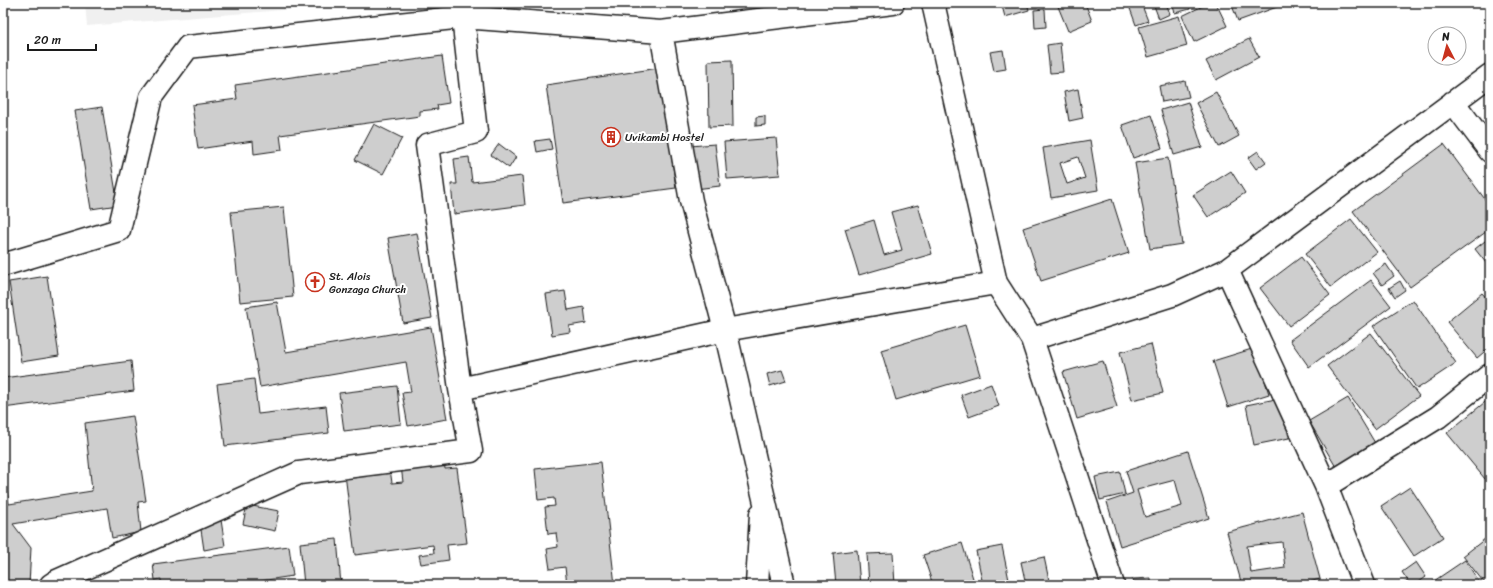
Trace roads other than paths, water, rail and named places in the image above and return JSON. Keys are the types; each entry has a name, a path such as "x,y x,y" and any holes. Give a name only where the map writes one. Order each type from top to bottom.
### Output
{"street":[{"path":"3,265 119,230 151,97 188,47 463,17 661,32 893,3"},
{"path":"933,3 996,284 1032,339 1113,585"},
{"path":"51,585 299,473 471,451 460,389 427,145 476,132 463,17"},
{"path":"661,32 691,201 725,330 784,585"},
{"path":"1032,339 1172,296 1227,270 1490,75"},
{"path":"1454,102 1490,151"},
{"path":"1227,270 1326,486 1364,585"},
{"path":"460,389 725,330 996,284"},
{"path":"1326,486 1438,417 1490,375"},
{"path":"757,585 763,489"}],"place":[{"name":"Uvikambi Hostel","path":"611,137"},
{"name":"St. Alois Gonzaga Church","path":"315,282"}]}
